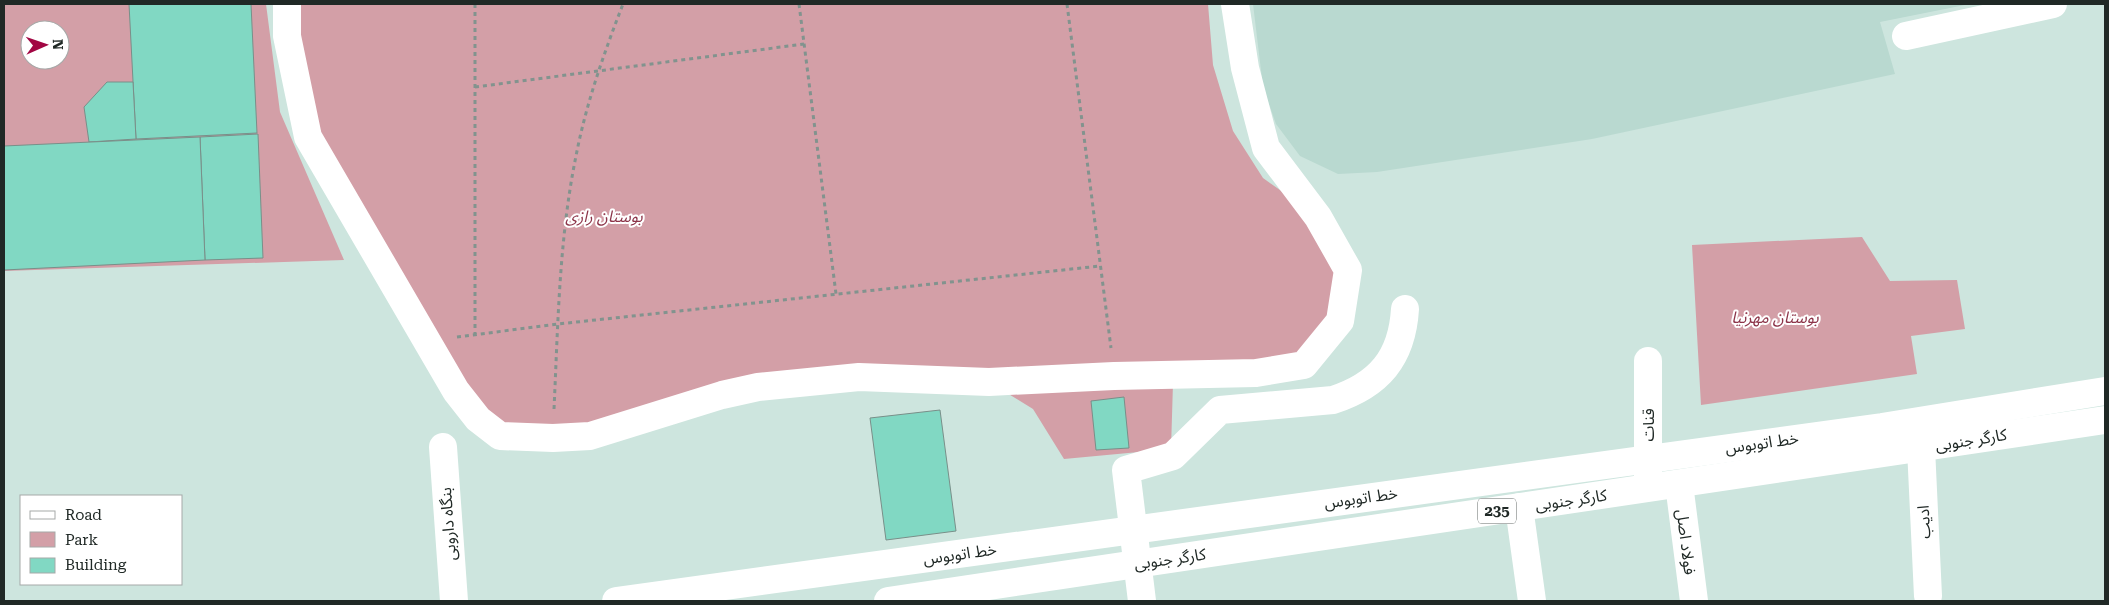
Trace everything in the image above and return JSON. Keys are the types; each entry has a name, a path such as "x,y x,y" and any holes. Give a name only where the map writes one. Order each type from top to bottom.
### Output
{"main road":[{"path":"287,4 287,36 308,137 456,391 478,419 500,436 553,438 590,436 722,395 758,387 859,377 989,382 1256,372 1304,365 1340,321 1348,270 1318,217 1266,148 1245,68 1235,4"},
{"path":"1906,36 2053,4"},
{"path":"1142,601 1126,470 1173,456 1220,410 1333,400 1366,386 1380,374 1391,360 1404,327 1405,309"},
{"name":"قنات","path":"1648,361 1648,488"},
{"name":"خط اتوبوس","path":"616,601 1882,427 2105,391"},
{"name":"کارگر جنوبی","path":"888,601 992,594 1138,564 2105,420"},
{"name":"بنگاه داروبی","path":"443,447 454,601"},
{"name":"ادیب","path":"1921,448 1928,596"},
{"name":"فولاد اصل","path":"1679,484 1694,601"},
{"path":"1519,507 1532,601"}],"path":[{"path":"475,4 476,334"},
{"path":"553,438 558,324 566,225 576,156 598,71 623,4"},
{"path":"799,4 836,294"},
{"path":"1067,4 1114,376"},
{"path":"475,87 804,44"},
{"path":"426,341 558,324 1100,266"}],"shaded area":[{"path":"1253,4 1970,4 1880,22 1895,74 1592,139 1377,172 1338,174 1300,156 1276,124 1263,87"}],"green space":[{"path":"4,4 266,4 280,112 344,260 4,271"},
{"name":"بوستان رازی","path":"279,4 1208,4 1213,65 1233,131 1263,178 1318,217 1348,270 1304,365 1173,383 1171,449 1064,459 1033,409 989,382 859,377 590,436 500,436 308,137"},
{"name":"بوستان مهرنیا","path":"1862,237 1890,281 1957,280 1965,329 1911,336 1917,374 1701,405 1692,245"}],"building":[{"path":"129,4 251,4 257,133 136,139"},
{"path":"107,82 133,82 136,139 89,142 84,107"},
{"path":"258,134 263,258 205,260 200,137"},
{"path":"200,137 205,260 4,270 4,146"},
{"path":"1124,397 1129,448 1096,450 1091,401"},
{"path":"940,410 956,531 886,540 870,418"}]}
